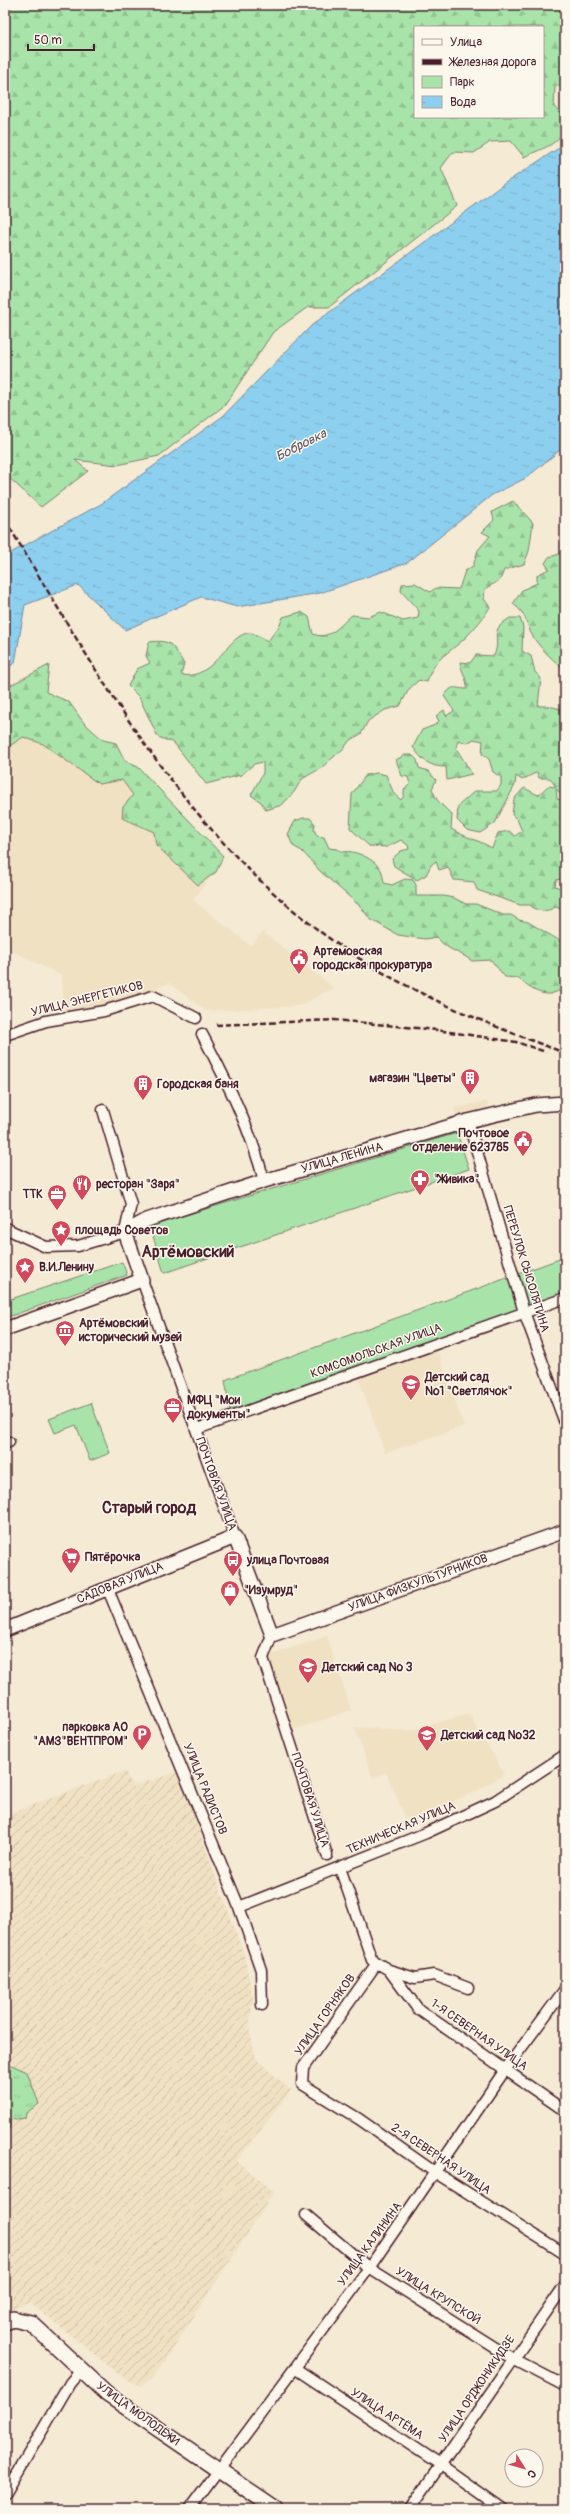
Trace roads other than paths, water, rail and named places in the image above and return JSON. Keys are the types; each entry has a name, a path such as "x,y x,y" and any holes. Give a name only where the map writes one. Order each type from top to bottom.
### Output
{"main road":[{"name":"УЛИЦА МОЛОДЁЖИ","path":"5,2322 13,2319 31,2323 107,2394 276,2509"}],"street":[{"name":"УЛИЦА ЭНЕРГЕТИКОВ","path":"5,1035 46,1021 104,1010 153,996 196,1018"},
{"path":"202,1034 238,1104 257,1155 264,1181"},
{"name":"УЛИЦА ЛЕНИНА","path":"125,1232 147,1220 264,1181 468,1121 536,1105 565,1103"},
{"path":"5,1228 46,1246 78,1246 125,1232 131,1204 103,1110"},
{"name":"ПЕРЕУЛОК СЫСОЛЯТИНА","path":"468,1121 524,1312 565,1423"},
{"name":"ПОЧТОВАЯ УЛИЦА","path":"125,1232 272,1635 263,1658 327,1856"},
{"path":"5,1329 142,1280"},
{"name":"КОМСОМОЛЬСКАЯ УЛИЦА","path":"197,1429 565,1298"},
{"name":"УЛИЦА ФИЗКУЛЬТУРНИКОВ","path":"272,1635 565,1531"},
{"name":"САДОВАЯ УЛИЦА","path":"5,1630 107,1587 235,1537"},
{"name":"УЛИЦА РАДИСТОВ","path":"107,1587 239,1907 261,1970 262,2006"},
{"name":"ТЕХНИЧЕСКАЯ УЛИЦА","path":"239,1907 426,1834 495,1801 565,1755"},
{"name":"1-Я СЕВЕРНАЯ УЛИЦА","path":"340,1868 372,1960 389,1970 415,1978 434,1975 468,1988"},
{"name":"УЛИЦА ГОРНЯКОВ","path":"302,2084 303,2068 377,1963"},
{"name":"1-Я СЕВЕРНАЯ УЛИЦА","path":"389,1970 418,2009 565,2111"},
{"name":"УЛИЦА КАЛИНИНА","path":"190,2509 296,2369 369,2268 506,2070 565,1990"},
{"name":"2-Я СЕВЕРНАЯ УЛИЦА","path":"302,2084 359,2119 436,2173 565,2254"},
{"name":"УЛИЦА КРУПСКОЙ","path":"306,2215 369,2268 513,2359 565,2386"},
{"name":"УЛИЦА ОРДЖОНИКИДЗЕ","path":"410,2509 565,2285"},
{"name":"УЛИЦА АРТЁМА","path":"296,2369 441,2465 503,2509"},
{"path":"5,2494 70,2383 81,2370"}],"water":[{"name":"Бобровка","path":"565,144 565,446 526,478 492,495 407,563 320,593 237,607 201,597 125,630 78,585 25,605 15,663 5,669 5,556 101,504 223,416 312,325 505,183"}],"railway":[{"path":"5,520 107,688 144,742 182,794 224,844 271,890 322,933 350,952 408,987 470,1016 565,1053"},
{"path":"216,1025 335,1020 437,1030 516,1042 546,1052"}],"place":[{"name":"Артемовская городская прокуратура","path":"299,975"},
{"name":"магазин \"Цветы\"","path":"470,1095"},
{"name":"Городская баня","path":"143,1101"},
{"name":"Почтовое отделение 623785","path":"523,1157"},
{"name":"\"Живика\"","path":"420,1196"},
{"name":"ресторан \"Заря\"","path":"82,1201"},
{"name":"ТТК","path":"57,1211"},
{"name":"площадь Советов","path":"61,1247"},
{"name":"В.И.Ленину","path":"25,1284"},
{"name":"Артёмовский исторический музей","path":"65,1347"},
{"name":"Детский сад №1 \"Светлячок\"","path":"411,1401"},
{"name":"МФЦ \"Мои документы\"","path":"173,1424"},
{"name":"Пятёрочка","path":"71,1574"},
{"name":"улица Почтовая","path":"233,1577"},
{"name":"\"Изумруд\"","path":"230,1607"},
{"name":"Детский сад № 3","path":"308,1684"},
{"name":"парковка АО \"АМЗ\"ВЕНТПРОМ\"","path":"142,1751"},
{"name":"Детский сад №32","path":"427,1752"}],"district":[{"name":"Артёмовский","path":"188,1252"},
{"name":"Старый город","path":"149,1508"}]}
